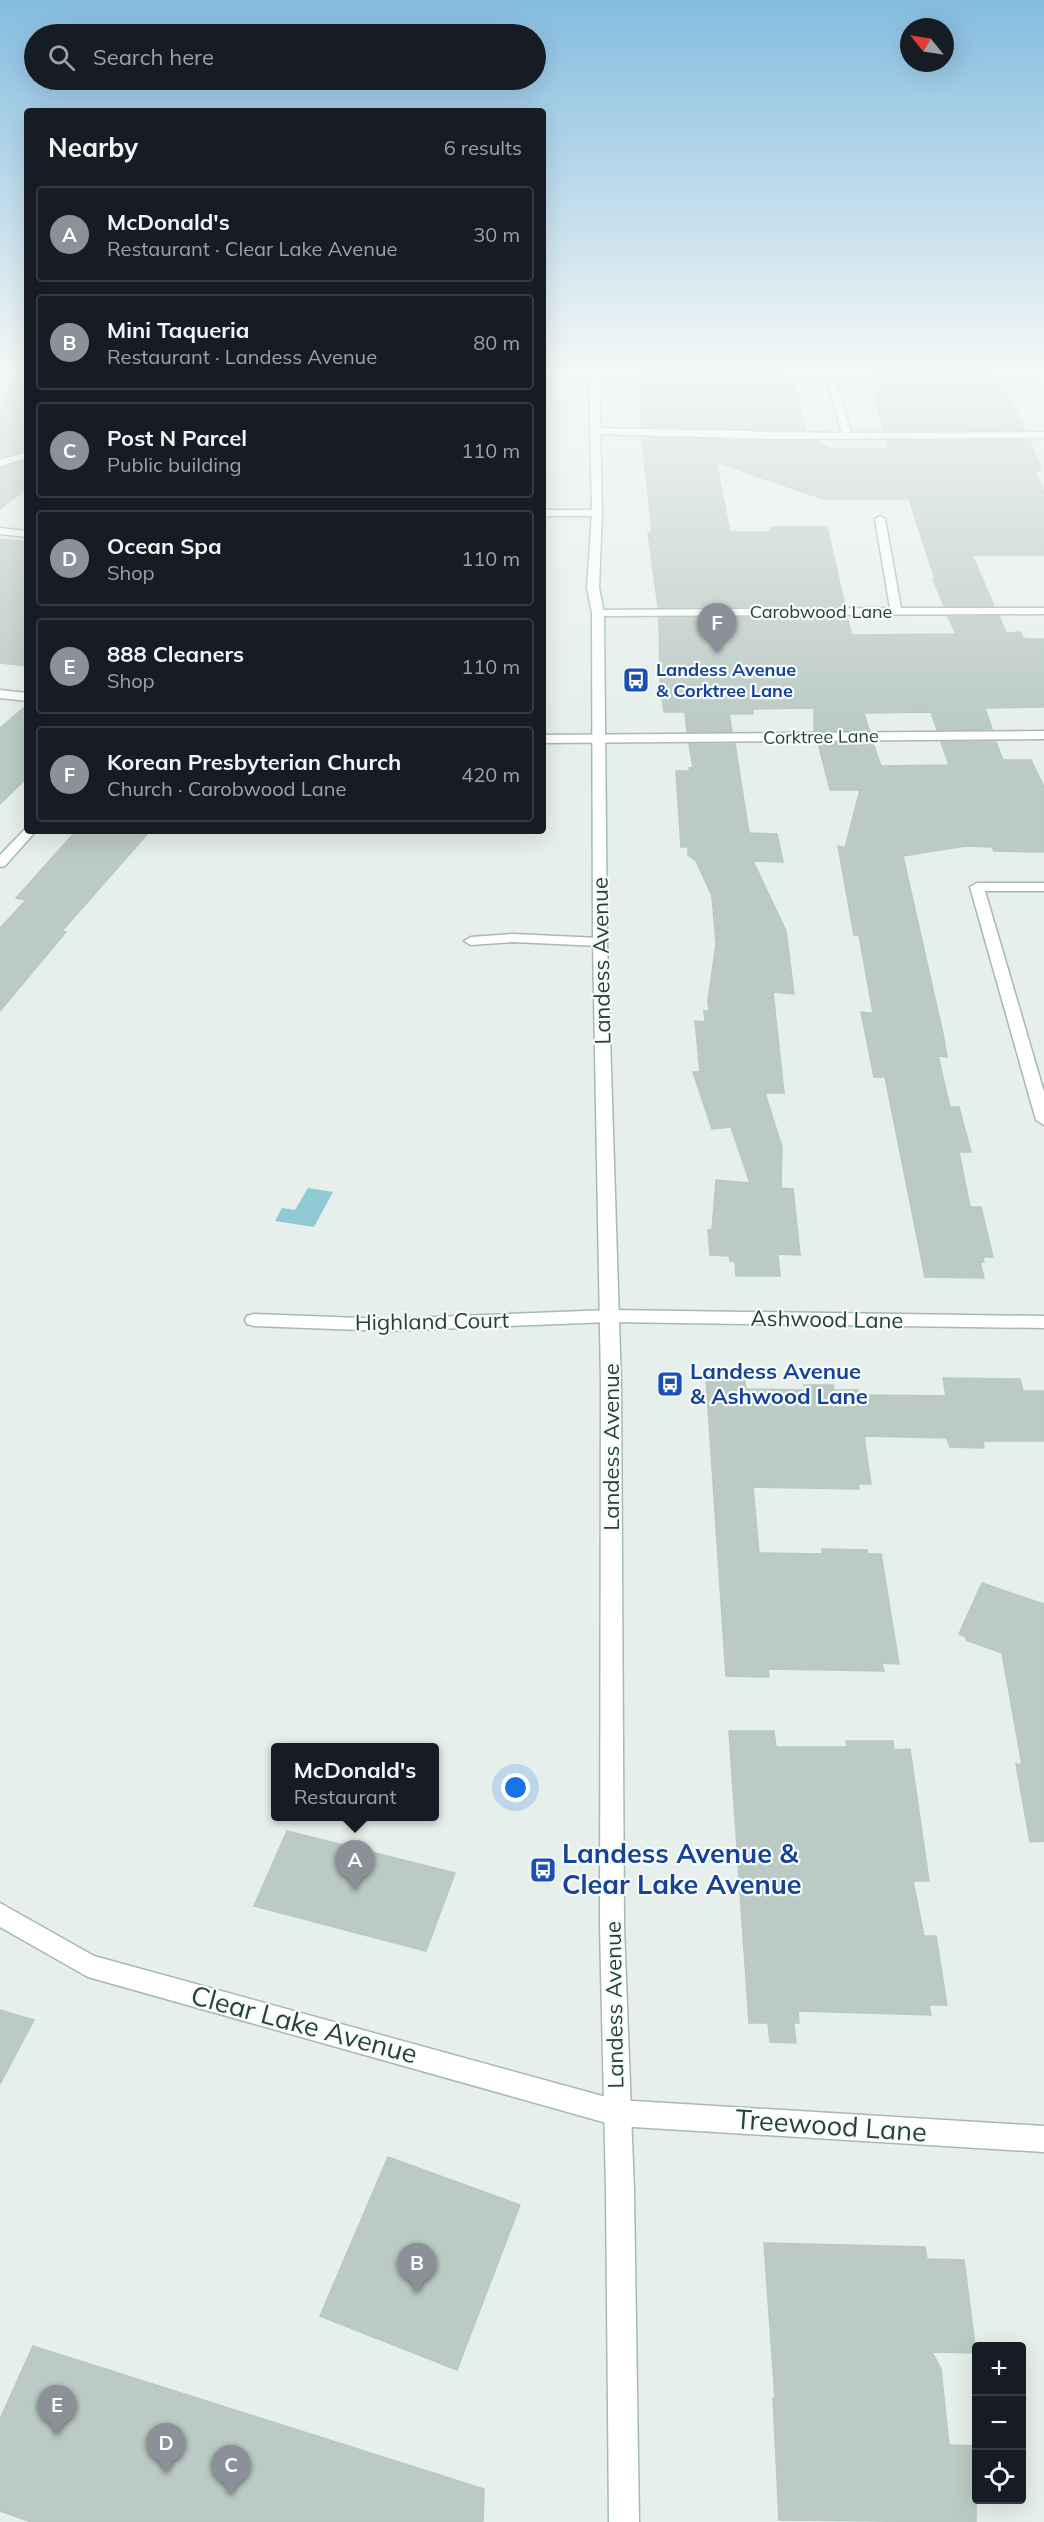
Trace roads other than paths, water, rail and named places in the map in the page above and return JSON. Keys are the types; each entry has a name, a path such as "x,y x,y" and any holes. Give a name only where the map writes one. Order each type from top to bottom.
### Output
{"street":[{"name":"Landess Avenue","path":"596,491 594,588 598,613 600,942 610,1316 612,1882 624,2522"},
{"path":"546,513 597,519"},
{"path":"546,524 597,519"},
{"path":"880,519 896,612"},
{"path":"0,531 24,534"},
{"name":"Carobwood Lane","path":"598,613 1044,611"},
{"path":"0,694 24,698"},
{"name":"Corktree Lane","path":"546,739 1044,735"},
{"path":"0,863 26,834"},
{"path":"1044,887 977,887 1038,1076 1044,1120"},
{"path":"471,940 513,938 600,942"},
{"name":"Highland Court","path":"254,1320 387,1325 610,1316"},
{"name":"Ashwood Lane","path":"610,1316 1044,1322"},
{"name":"Clear Lake Avenue","path":"0,1914 88,1966 617,2113"},
{"name":"Treewood Lane","path":"617,2113 1044,2139"}],"water":[{"path":"308,1188 333,1192 314,1227 275,1221 282,1208 295,1210"}],"place":[{"name":"Korean Presbyterian Church","path":"717,653"},
{"name":"Landess Avenue & Corktree Lane","path":"636,680"},
{"name":"Landess Avenue & Ashwood Lane","path":"670,1384"},
{"name":"Landess Avenue & Clear Lake Avenue","path":"543,1870"},
{"name":"McDonald's","path":"355,1890"},
{"name":"Mini Taqueria","path":"417,2293"},
{"name":"888 Cleaners","path":"57,2435"},
{"name":"Ocean Spa","path":"166,2473"},
{"name":"Post N Parcel","path":"231,2495"}]}
